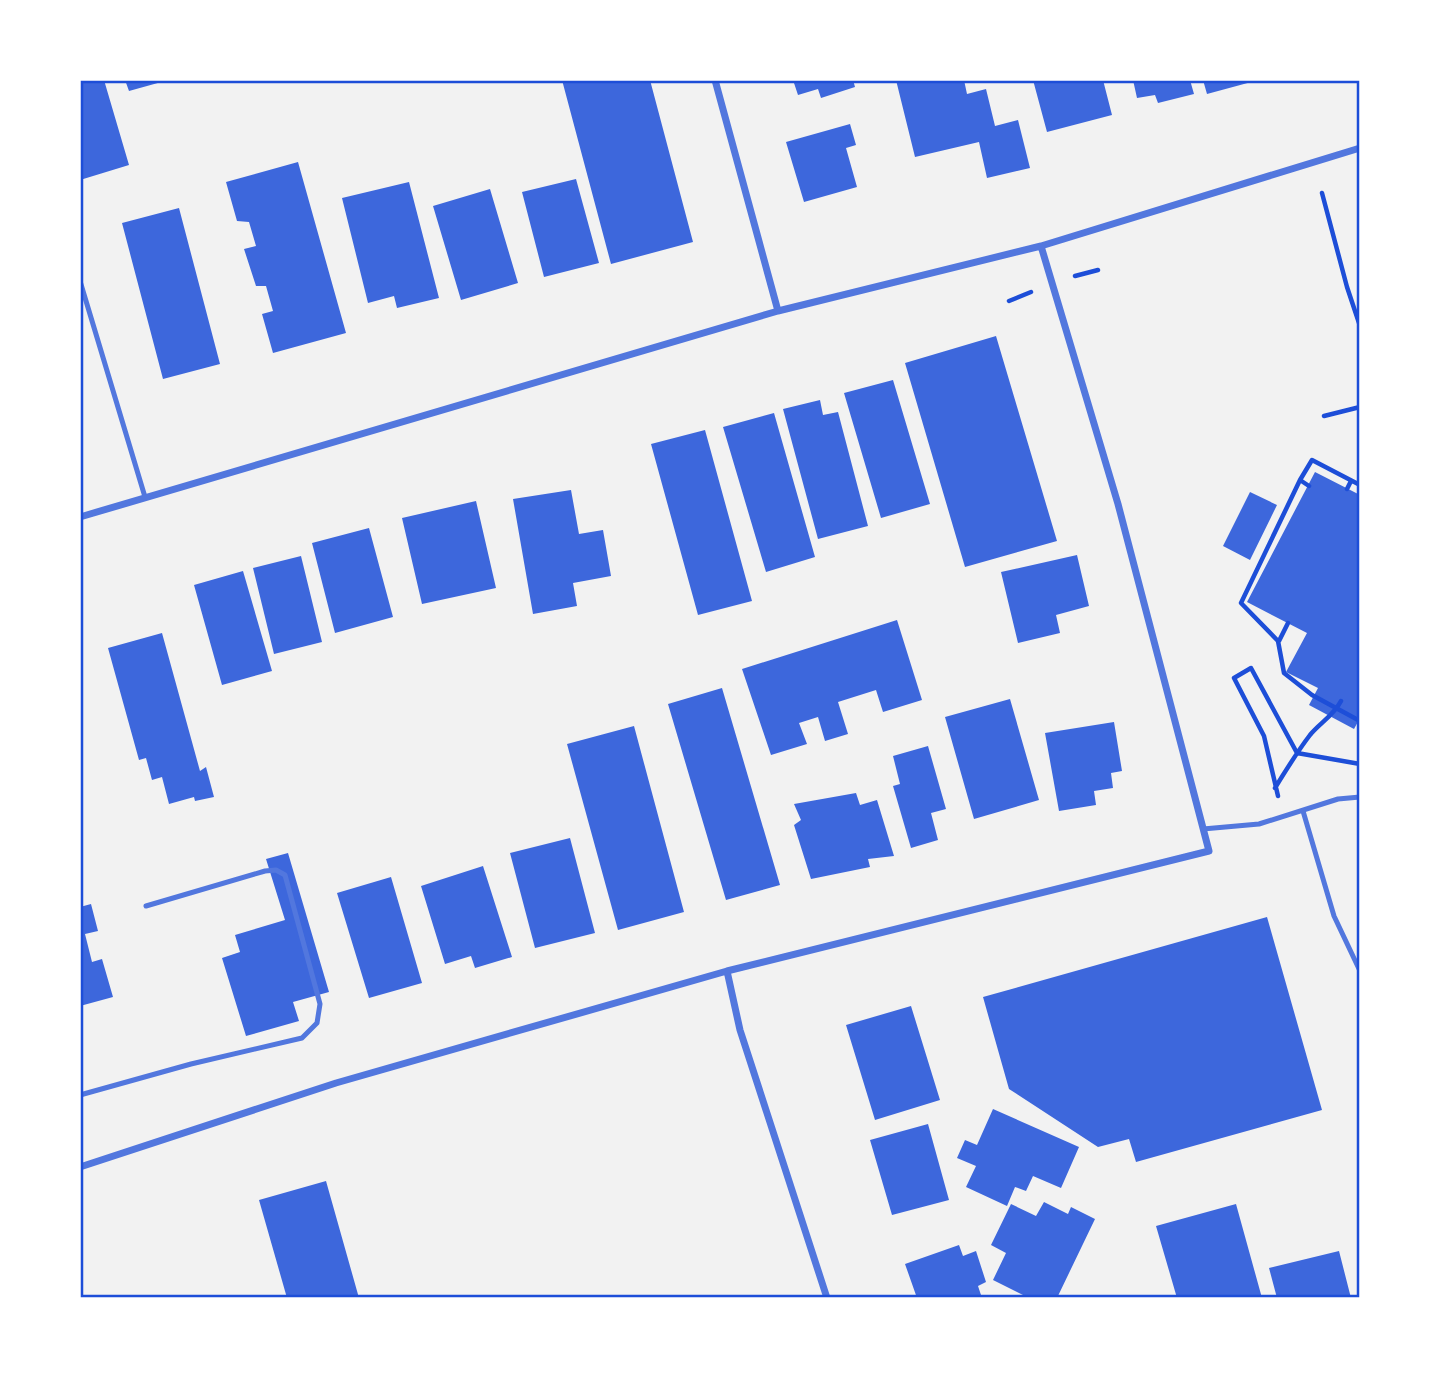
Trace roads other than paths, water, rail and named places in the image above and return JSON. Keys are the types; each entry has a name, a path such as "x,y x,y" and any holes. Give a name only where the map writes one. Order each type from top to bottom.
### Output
{"street":[{"path":"715,80 778,311"},
{"path":"80,517 778,311 1041,246 1360,148"},
{"path":"80,1167 335,1083 727,971 1209,851 1118,505 1041,246"},
{"path":"727,971 740,1030 827,1297"}],"lane":[{"path":"80,281 145,497"},
{"path":"1203,829 1259,824 1338,799 1360,797"},
{"path":"1303,811 1334,916 1360,971"},
{"path":"80,1095 191,1064 302,1038 317,1023 320,1004 285,876 276,870 265,871 146,906"}]}
